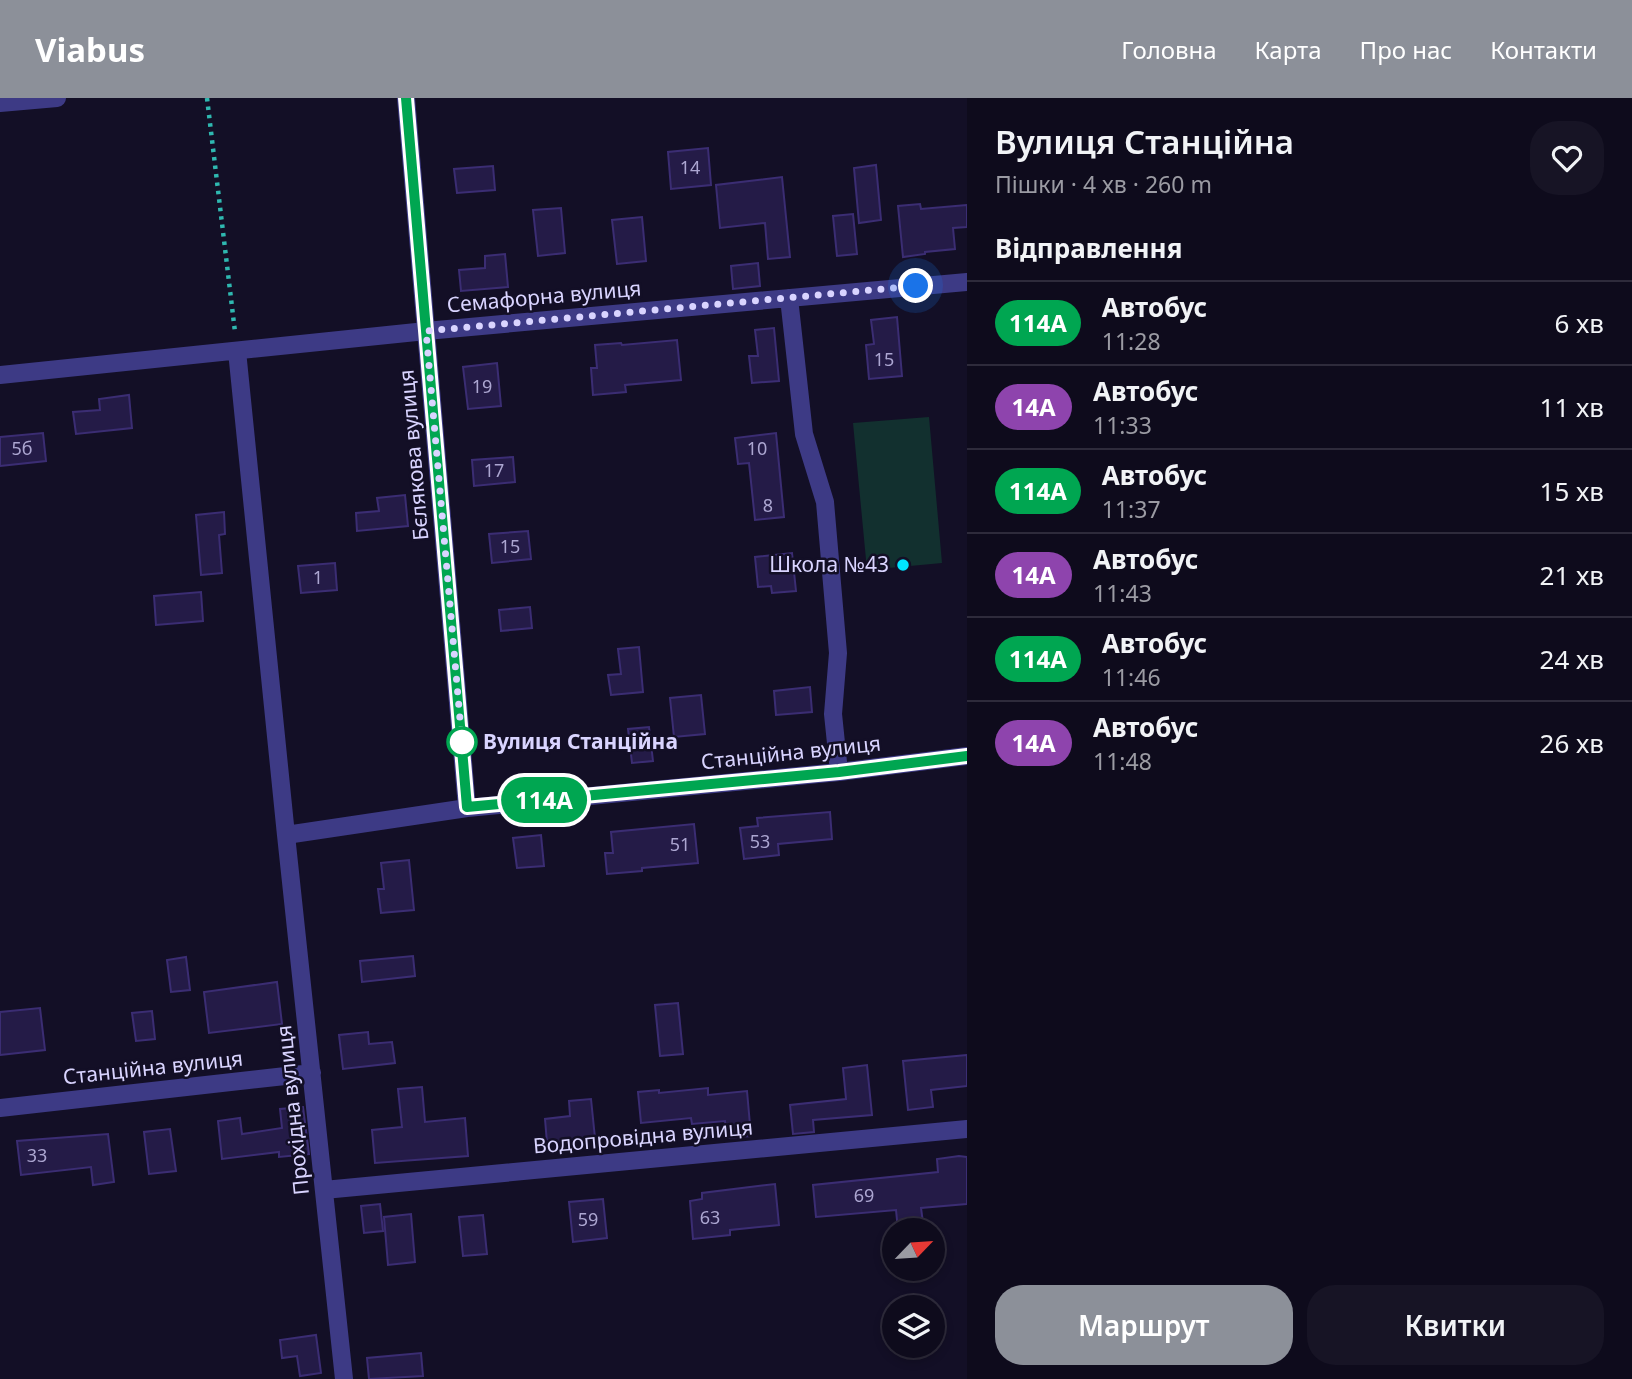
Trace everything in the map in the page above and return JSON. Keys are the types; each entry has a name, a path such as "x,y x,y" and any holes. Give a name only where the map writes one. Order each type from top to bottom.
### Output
{"street":[{"path":"0,103 57,98"},
{"name":"Бєлякова вулиця","path":"406,98 467,807"},
{"name":"Семафорна вулиця","path":"0,375 426,331 967,282"},
{"path":"789,298 804,434 825,502 838,653 833,714 839,772"},
{"name":"Прохідна вулиця","path":"237,351 344,1379"},
{"name":"Станційна вулиця","path":"286,835 467,807 839,772 967,756"},
{"name":"Станційна вулиця","path":"0,1108 312,1073"},
{"name":"Водопровідна вулиця","path":"324,1190 967,1129"}],"path":[{"path":"207,98 237,351"}],"green space":[{"path":"929,417 942,563 867,570 853,423"}],"building":[{"path":"708,148 711,185 671,189 668,152"},
{"path":"876,165 881,220 859,223 854,168"},
{"path":"493,166 495,190 457,193 454,169"},
{"path":"782,177 790,257 768,259 765,223 720,228 716,185"},
{"path":"920,204 921,209 967,205 967,227 953,228 955,249 903,257 898,206"},
{"path":"561,208 565,253 538,256 533,210"},
{"path":"853,214 857,254 837,256 833,216"},
{"path":"642,217 646,261 617,264 612,220"},
{"path":"505,254 508,287 461,291 459,270 485,268 485,256"},
{"path":"758,263 760,286 733,289 731,266"},
{"path":"897,317 902,376 869,379 866,345 874,344 871,320"},
{"path":"774,328 779,381 752,383 749,356 758,356 755,330"},
{"path":"677,340 681,380 625,385 626,392 593,395 591,368 597,368 595,345"},
{"path":"497,363 501,406 468,409 463,367"},
{"path":"129,395 132,428 76,434 73,412 100,410 99,399"},
{"path":"43,433 46,461 0,466 0,437"},
{"path":"776,433 784,517 755,520 749,463 738,464 735,438"},
{"path":"513,457 515,482 474,486 472,460"},
{"path":"405,495 408,526 357,531 356,513 379,511 377,498"},
{"path":"224,512 225,534 219,535 222,573 201,575 196,515"},
{"path":"528,531 531,559 492,563 489,534"},
{"path":"792,553 796,591 772,593 771,586 758,587 755,557"},
{"path":"335,563 337,590 301,593 298,566"},
{"path":"201,592 203,621 156,625 154,596"},
{"path":"530,607 532,628 501,631 499,610"},
{"path":"639,647 643,692 611,695 608,675 621,674 618,649"},
{"path":"810,687 812,712 776,715 774,691"},
{"path":"701,695 705,734 674,737 670,698"},
{"path":"649,727 653,761 632,763 628,729"},
{"path":"830,812 832,839 778,844 779,855 744,859 740,828 758,826 757,818"},
{"path":"694,824 698,863 607,874 605,853 613,853 611,832"},
{"path":"541,835 544,866 517,868 513,838"},
{"path":"409,860 414,910 381,913 378,889 384,889 381,863"},
{"path":"413,956 415,976 362,982 360,961"},
{"path":"186,957 190,990 171,992 167,960"},
{"path":"277,982 282,1024 209,1033 204,992"},
{"path":"678,1003 683,1054 660,1056 655,1005"},
{"path":"40,1008 45,1050 0,1055 0,1012"},
{"path":"152,1011 155,1039 136,1041 132,1013"},
{"path":"368,1032 369,1044 392,1042 395,1063 343,1069 339,1035"},
{"path":"967,1055 967,1086 931,1090 933,1107 908,1110 903,1061"},
{"path":"867,1065 872,1115 813,1120 814,1132 793,1134 790,1105 846,1099 843,1068"},
{"path":"422,1087 425,1122 465,1118 468,1156 375,1163 372,1130 402,1127 398,1089"},
{"path":"708,1088 708,1095 747,1091 751,1136 727,1138 725,1121 692,1124 691,1118 641,1123 638,1092 659,1090 659,1093"},
{"path":"591,1099 595,1138 547,1143 545,1119 570,1116 569,1101"},
{"path":"303,1107 309,1154 279,1157 279,1152 222,1159 218,1121 240,1118 242,1134 282,1128 280,1109"},
{"path":"170,1129 176,1171 149,1174 144,1132"},
{"path":"108,1134 114,1182 93,1185 91,1167 21,1175 17,1141"},
{"path":"967,1157 967,1204 921,1208 922,1218 897,1218 896,1210 816,1217 813,1185 938,1172 937,1159"},
{"path":"775,1184 779,1225 730,1230 730,1235 693,1239 690,1201 702,1199 702,1193"},
{"path":"603,1199 607,1238 573,1242 569,1202"},
{"path":"380,1204 383,1231 364,1233 361,1206"},
{"path":"411,1214 415,1262 388,1265 384,1217"},
{"path":"483,1215 487,1254 463,1256 459,1217"},
{"path":"316,1335 321,1373 300,1376 297,1356 282,1358 280,1340"},
{"path":"421,1353 423,1376 369,1379 367,1358"}],"bus line":[{"name":"114А","path":"406,98 467,807 839,772 967,756"}],"place":[{"name":"Школа №43","path":"903,565"},
{"name":"Вулиця Станційна","path":"462,742"}],"route":[{"path":"462,742 426,331 916,286"}]}
